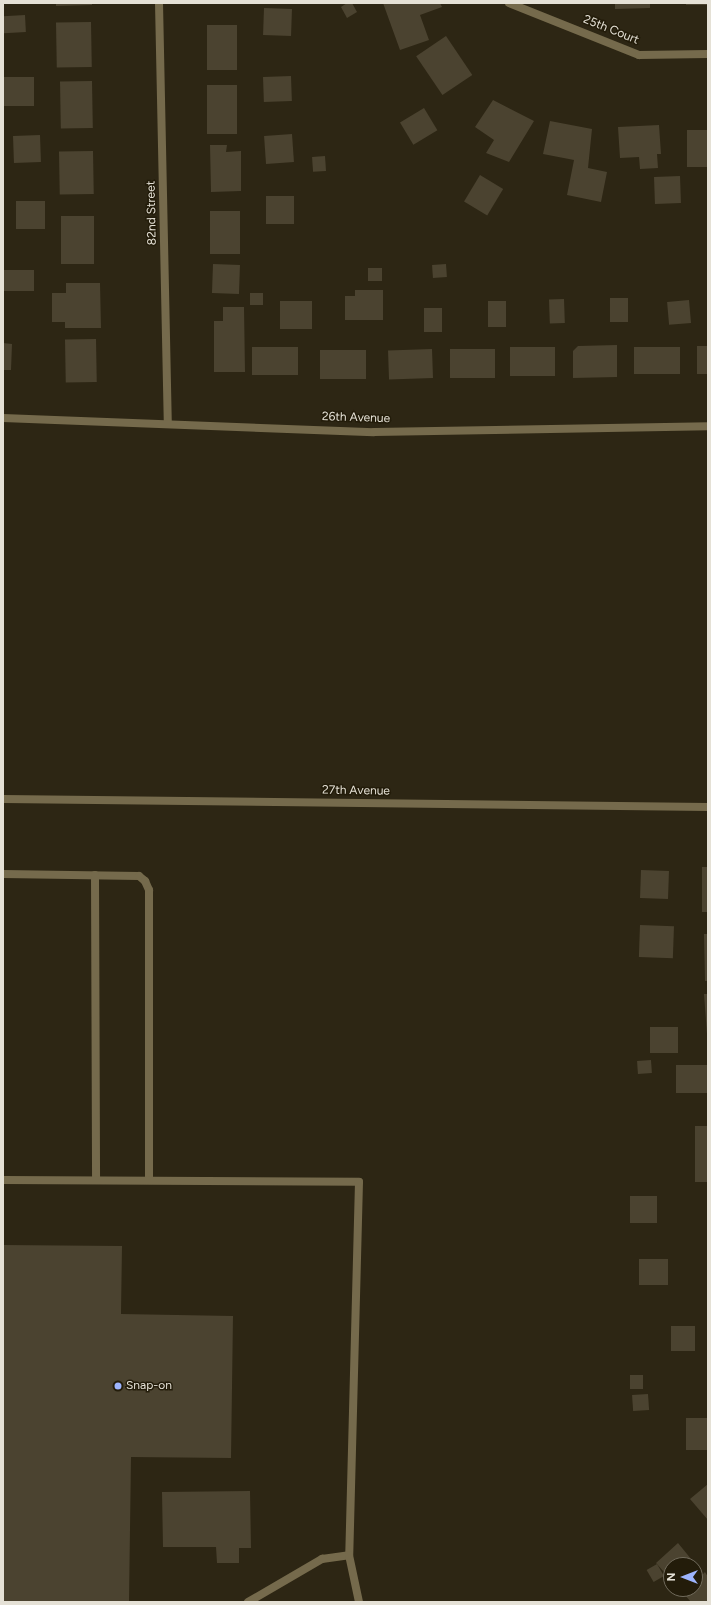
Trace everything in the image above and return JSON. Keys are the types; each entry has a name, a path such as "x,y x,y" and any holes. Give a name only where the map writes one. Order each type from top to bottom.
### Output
{"street":[{"name":"82nd Street","path":"159,3 168,422"},
{"name":"25th Court","path":"509,3 639,55 708,54"},
{"name":"26th Avenue","path":"3,418 168,422 374,432 708,426"},
{"name":"27th Avenue","path":"3,800 708,807"},
{"path":"3,874 139,876 149,890 149,1180"},
{"path":"95,875 96,1180"},
{"path":"3,1180 359,1182 349,1555 359,1602"},
{"path":"248,1602 322,1560 349,1555"}],"building":[{"path":"56,3 92,3 92,5 56,6"},
{"path":"347,3 352,3 357,12 347,18 341,7"},
{"path":"383,3 440,3 442,7 420,15 429,40 400,50"},
{"path":"615,3 650,3 650,8 615,9"},
{"path":"686,3 708,3 708,5 686,5"},
{"path":"264,8 292,9 291,36 263,35"},
{"path":"25,15 26,32 4,33 3,16"},
{"path":"91,22 92,67 57,68 56,23"},
{"path":"207,25 237,25 237,70 207,70"},
{"path":"446,36 472,75 442,95 416,56"},
{"path":"291,76 292,101 264,102 263,77"},
{"path":"4,77 34,77 34,106 4,106"},
{"path":"92,81 93,128 61,129 60,82"},
{"path":"207,85 237,85 237,134 207,134"},
{"path":"493,100 534,121 509,162 486,153 494,140 475,127"},
{"path":"424,108 437,130 413,145 400,122"},
{"path":"550,121 592,129 588,168 607,172 601,202 567,195 574,160 543,154"},
{"path":"659,125 661,154 657,154 658,168 640,169 639,157 620,158 618,127"},
{"path":"687,130 708,130 708,167 687,167"},
{"path":"292,134 294,162 266,164 264,136"},
{"path":"40,135 41,162 14,163 13,136"},
{"path":"210,145 227,145 226,152 241,151 241,191 211,192"},
{"path":"93,151 94,194 60,195 59,152"},
{"path":"325,156 326,171 313,172 312,157"},
{"path":"480,175 503,189 487,215 464,202"},
{"path":"680,176 681,203 655,204 654,177"},
{"path":"266,196 294,196 294,224 266,224"},
{"path":"16,201 45,201 45,229 16,229"},
{"path":"210,211 240,211 240,254 210,254"},
{"path":"61,216 94,216 94,264 61,264"},
{"path":"213,264 240,265 239,294 212,293"},
{"path":"446,264 447,277 433,278 432,265"},
{"path":"368,268 382,268 382,281 368,281"},
{"path":"4,270 34,270 34,291 4,291"},
{"path":"66,283 100,283 101,328 65,328 65,322 52,322 52,293 66,293"},
{"path":"355,290 383,290 383,320 345,320 345,296 355,296"},
{"path":"250,293 263,293 263,305 250,305"},
{"path":"610,298 628,298 628,322 610,322"},
{"path":"564,299 565,323 550,324 549,300"},
{"path":"689,300 691,323 669,325 667,302"},
{"path":"280,301 312,301 312,329 280,329"},
{"path":"488,301 506,301 506,327 488,327"},
{"path":"223,307 244,307 245,372 214,372 214,321 223,321"},
{"path":"424,308 442,308 442,332 424,332"},
{"path":"96,339 97,382 66,383 65,340"},
{"path":"3,343 12,344 11,370 3,370"},
{"path":"617,345 617,377 573,378 573,351 578,346"},
{"path":"697,346 708,346 708,374 697,374"},
{"path":"252,347 298,347 298,375 252,375"},
{"path":"510,347 555,347 555,376 510,376"},
{"path":"634,347 680,347 680,374 634,374"},
{"path":"432,349 433,378 389,380 388,351"},
{"path":"450,349 495,349 495,378 450,378"},
{"path":"320,350 366,350 366,379 320,379"},
{"path":"702,867 708,867 708,912 702,912"},
{"path":"641,870 669,871 668,899 640,898"},
{"path":"640,925 674,926 673,958 639,957"},
{"path":"704,934 708,934 708,981 705,981"},
{"path":"704,994 708,994 708,1034 707,1034"},
{"path":"650,1027 678,1027 678,1053 650,1053"},
{"path":"651,1060 652,1073 638,1074 637,1061"},
{"path":"676,1065 708,1065 708,1093 676,1093"},
{"path":"695,1126 708,1126 708,1182 695,1182"},
{"path":"630,1196 657,1196 657,1223 630,1223"},
{"name":"Snap-on","path":"3,1245 122,1246 121,1314 233,1316 231,1458 131,1457 129,1602 3,1602"},
{"path":"639,1259 668,1259 668,1285 639,1285"},
{"path":"671,1326 695,1326 695,1351 671,1351"},
{"path":"630,1375 643,1375 643,1389 630,1389"},
{"path":"648,1394 649,1410 633,1411 632,1395"},
{"path":"686,1418 708,1418 708,1450 686,1450"},
{"path":"708,1484 708,1520 690,1499"},
{"path":"250,1491 251,1548 239,1548 239,1563 217,1563 216,1547 163,1547 162,1492"},
{"path":"678,1543 689,1557 663,1557 663,1571 656,1563"},
{"path":"657,1564 663,1577 654,1582 647,1570"},
{"path":"705,1572 708,1577 708,1602 691,1602 687,1597 703,1597 703,1574"}],"place":[{"name":"Snap-on","path":"118,1386"}]}
